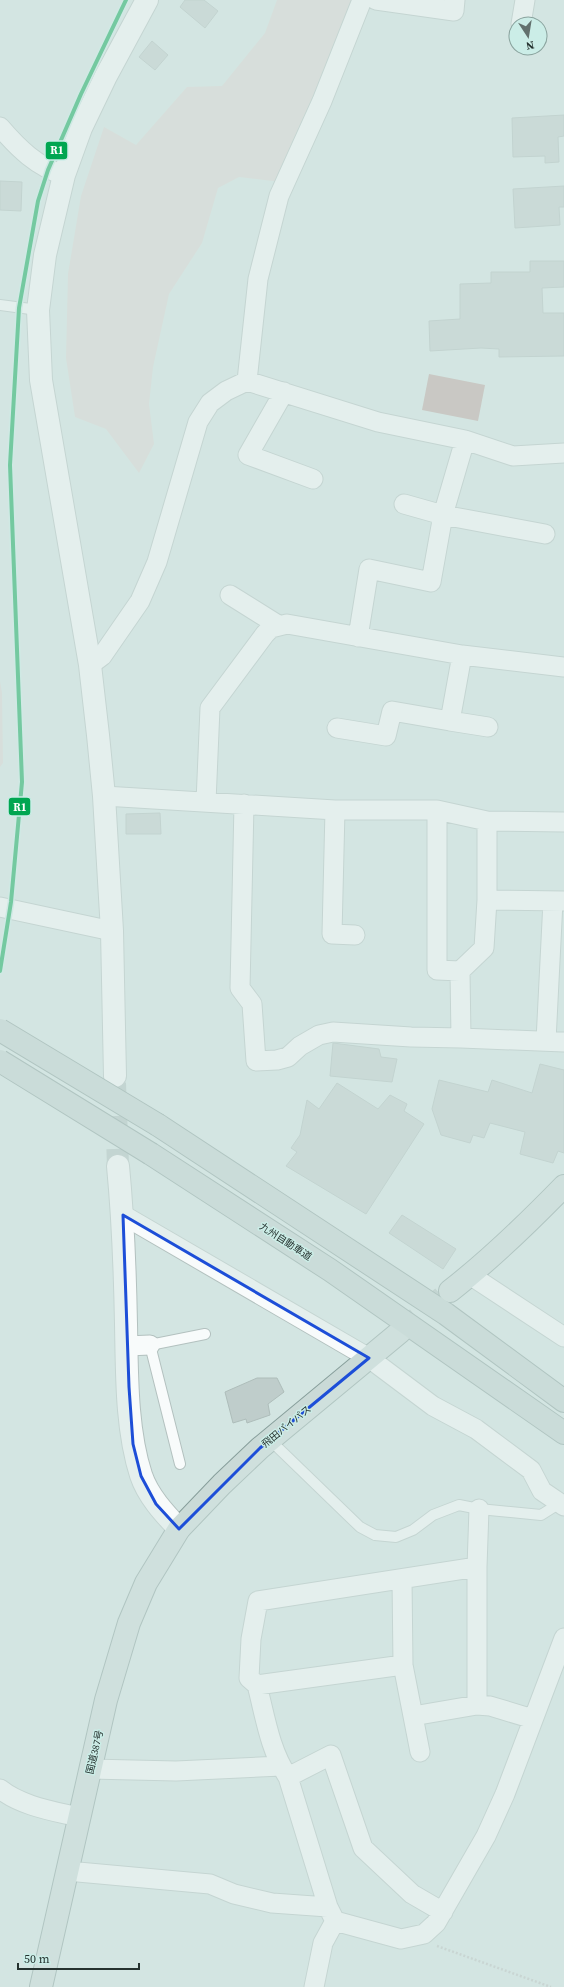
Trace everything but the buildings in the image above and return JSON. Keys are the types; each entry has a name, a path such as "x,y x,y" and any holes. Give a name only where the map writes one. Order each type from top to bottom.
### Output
{"highway":[{"path":"0,1030 158,1125 446,1314 564,1401"},
{"name":"九州自動車道","path":"0,1061 151,1154 330,1270 564,1433"},
{"path":"450,1291 470,1275 537,1214 564,1186"},
{"name":"飛田バイパス","path":"179,1529 222,1484 270,1440 400,1332"},
{"name":"国道387号","path":"41,1987 78,1817 106,1700 129,1623 146,1583 179,1529"}],"street":[{"path":"115,1076 112,931 104,796 90,665 41,380 38,310 45,255 64,175 84,122 106,76 147,0"},
{"path":"247,381 258,279 279,196 322,101 362,0"},
{"path":"376,0 454,11 455,0"},
{"path":"522,16 525,0"},
{"path":"0,127 17,147 48,170 64,175"},
{"path":"90,665 102,656 140,601 157,562 198,422 210,403 226,392 247,381 378,422 464,440 513,456 564,453"},
{"path":"284,392 248,455 313,480"},
{"path":"358,637 369,569 431,582 443,515 464,440"},
{"path":"404,504 443,515 545,534"},
{"path":"230,595 278,625"},
{"path":"206,802 210,708 265,634 278,625 287,624 462,655 564,667"},
{"path":"450,721 462,655"},
{"path":"337,728 386,736 392,711 488,728"},
{"path":"104,796 335,810 437,810 487,821 564,822"},
{"path":"244,804 240,988 252,1004 256,1061 277,1060 288,1057 300,1046 319,1035 333,1032 411,1037 555,1041 558,901 487,900"},
{"path":"335,810 332,934 355,935"},
{"path":"437,810 437,970 460,971 484,948 487,900 487,821"},
{"path":"1,907 112,931"},
{"path":"460,971 462,1038"},
{"path":"118,1166 123,1215 127,1346 133,1444 141,1476 156,1504 179,1529"},
{"path":"123,1215 369,1358 433,1406 476,1429 531,1470 542,1491 562,1505"},
{"path":"470,1275 564,1337"},
{"path":"127,1346 150,1345"},
{"path":"477,1705 477,1567 479,1509"},
{"path":"314,1987 323,1943 331,1914 284,1771 266,1723 258,1685 249,1678 251,1639 258,1601 477,1567"},
{"path":"402,1579 403,1665 420,1752"},
{"path":"67,1871 210,1884 234,1894 331,1914 401,1939 424,1934 436,1923 443,1912 486,1836 505,1794 564,1638"},
{"path":"258,1685 403,1665"},
{"path":"413,1716 477,1705 490,1706 533,1719"},
{"path":"90,1769 176,1772 284,1771 331,1756 363,1848 412,1894 443,1912"},
{"path":"0,1789 6,1794 32,1805 78,1817"}],"lane":[{"path":"0,305 38,310"},
{"path":"180,1464 150,1345 206,1334"},
{"path":"270,1440 360,1527 375,1535 396,1536 402,1534 413,1530 433,1515 459,1505 479,1509 541,1515 562,1505"}],"path":[{"path":"424,1934 432,1944 551,1987"}],"highlighted area":[{"path":"123,1215 369,1358 260,1448 179,1529 156,1504 141,1476 133,1444 129,1387"}],"shaded area":[{"path":"277,0 352,0 281,182 239,177 218,188 202,243 169,294 153,367 149,404 154,444 139,473 106,429 75,417 66,358 68,274 81,196 104,127 136,145 187,87 222,86 265,33"},
{"path":"429,374 485,385 478,421 422,410"},
{"path":"0,681 2,693 3,763 0,767"}],"tunnel":[{"path":"115,1083 118,1166"},
{"path":"400,1332 447,1293"}],"transit line":[{"name":"R1","path":"0,971 11,902 22,782 10,465 19,308 38,201 48,170 81,94 126,0"}]}
